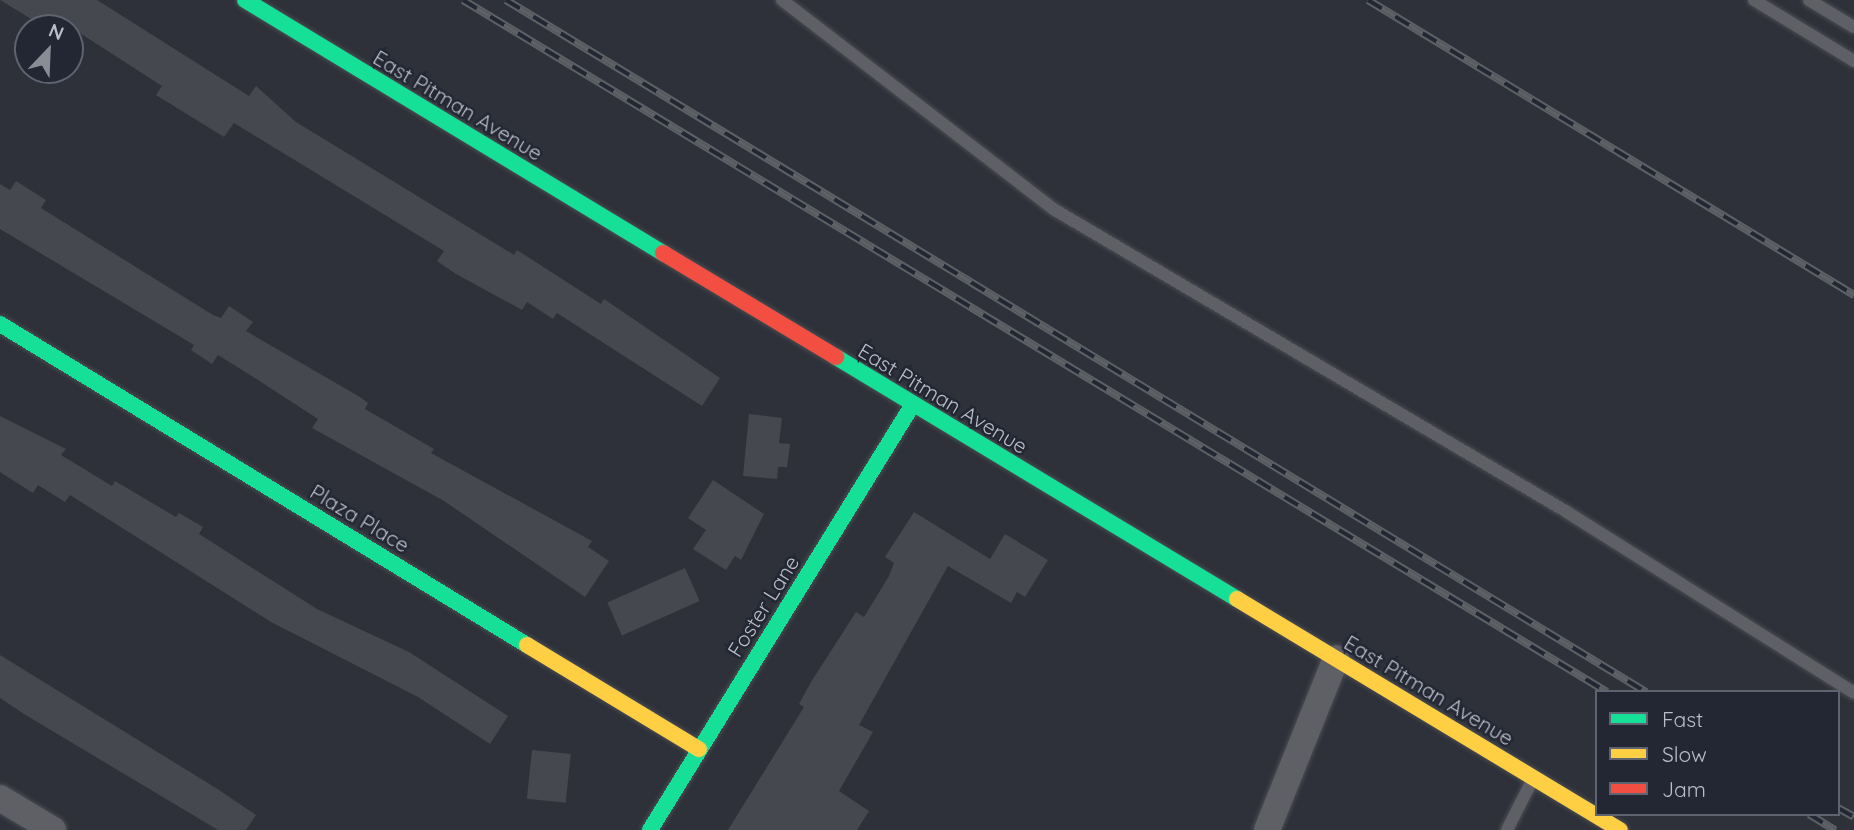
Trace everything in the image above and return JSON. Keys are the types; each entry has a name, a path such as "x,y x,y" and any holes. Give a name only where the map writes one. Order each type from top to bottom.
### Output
{"street":[{"name":"East Pitman Avenue","path":"245,0 1595,815"},
{"name":"Plaza Place","path":"0,324 699,748"},
{"name":"Foster Lane","path":"650,830 912,405"},
{"path":"1267,830 1336,658"},
{"path":"0,798 53,830"},
{"name":"East Pitman Avenue","path":"1597,816 1620,830"}],"lane":[{"path":"782,0 1055,210 1567,512 1854,693"},
{"path":"1754,0 1854,61"},
{"path":"1810,0 1854,27"},
{"path":"1507,830 1533,777"}],"building":[{"path":"0,0 97,0 249,96 256,86 296,122 514,255 517,250 601,304 604,299 720,378 702,406 557,313 553,319 527,302 522,310 456,274 437,261 444,251 234,123 224,137 156,95 162,86 84,36 84,14 23,14"},
{"path":"16,181 46,200 41,208 213,315 221,318 229,306 253,322 246,331 360,397 368,403 365,409 434,449 431,453 592,541 588,547 609,561 585,597 444,501 312,428 318,419 258,380 218,355 212,364 191,350 194,345 0,229 0,184 10,190"},
{"path":"749,414 782,418 779,443 790,444 787,467 778,467 777,479 743,476"},
{"path":"0,416 66,449 61,455 112,486 115,481 176,517 179,513 203,527 199,534 317,609 409,652 508,716 490,744 418,697 271,622 70,495 65,502 38,485 33,493 0,472"},
{"path":"713,480 764,514 741,560 735,556 726,570 693,549 706,530 688,518"},
{"path":"914,512 990,559 1005,534 1048,560 1025,597 1017,592 1011,603 948,566 859,725 873,732 839,791 869,811 857,830 728,830 804,707 799,704 811,682 856,612 864,617 889,576 894,563 885,557"},
{"path":"685,568 700,601 622,635 607,603"},
{"path":"0,655 256,815 246,830 218,830 0,698"},
{"path":"532,750 571,754 566,803 527,799"}],"railway":[{"path":"463,0 1604,690"},
{"path":"506,0 1643,690"},
{"path":"1368,0 1854,295"},
{"path":"1840,809 1854,817"},
{"path":"1812,816 1835,830"}],"traffic: fast":[{"path":"245,0 663,253"},
{"path":"0,324 527,645"},
{"path":"836,357 1237,599"},
{"path":"650,830 912,405"}],"traffic: slow":[{"path":"1237,599 1595,815"},
{"path":"527,645 699,749"},
{"path":"1597,816 1620,830"}],"traffic: jam":[{"path":"663,253 836,357"}]}
